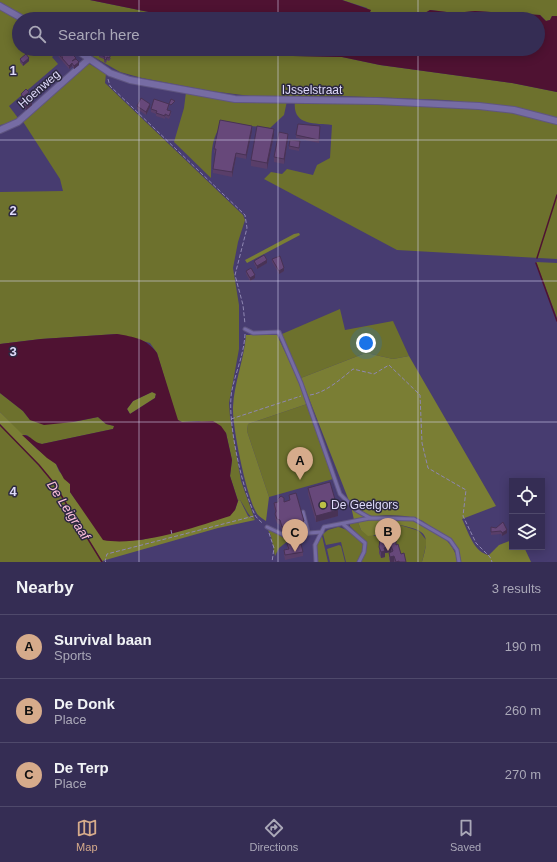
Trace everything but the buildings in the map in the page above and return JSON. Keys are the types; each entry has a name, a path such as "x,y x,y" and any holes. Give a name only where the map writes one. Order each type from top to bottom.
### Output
{"street":[{"path":"0,6 12,13"},
{"name":"IJsselstraat","path":"85,56 110,73 130,80 156,86 236,99 377,101 479,106 514,110 557,121"},
{"name":"Hoenweg","path":"0,130 18,122 89,59"}],"lane":[{"path":"245,329 253,333 279,332 306,395 340,494 358,512 370,518"},
{"path":"303,512 308,532"},
{"path":"316,562 315,546 324,528 370,518 403,518 421,522 451,541 457,550 459,562"},
{"path":"343,524 365,543 364,552 359,562"},
{"path":"267,528 284,535 322,532"}],"path":[{"path":"110,73 108,78 110,86 245,217 246,230 235,275 244,306 245,329 242,356 232,390 230,406 231,419 244,485 255,515 267,528 274,548 272,562"},
{"path":"231,419 306,395 316,394 340,380 353,369 374,374 389,365 420,395 422,443 428,468 466,490 463,516 476,543 490,557 492,562"},
{"path":"106,562 104,561 107,554 255,515"},
{"path":"171,530 172,536"}],"green space":[{"path":"0,0 90,0 149,12 17,12 0,2"},
{"path":"342,0 557,0 557,16 552,16 550,20 546,21 545,12 447,12 430,10 427,12 368,12 367,8"},
{"path":"0,7 12,15 12,56 53,56 52,57 58,64 9,106 18,118 10,123 0,125"},
{"path":"92,56 342,57 380,65 512,83 557,92 557,118 510,107 445,100 342,96 257,97 211,91 142,78 120,72"},
{"path":"88,63 106,74 105,83 243,215 245,220 238,242 233,268 239,305 239,349 229,403 241,481 255,520 248,514 240,500 238,501 230,476 232,460 226,433 199,421 182,422 177,420 157,353 150,343 117,334 41,339 0,344 0,192 63,191 60,179 22,120"},
{"path":"186,92 287,101 284,115 270,128 224,123 216,135 212,148 211,178 174,142 184,108"},
{"path":"355,100 508,111 557,123 557,259 397,250 264,179 271,172 282,174 287,169 313,175 317,165 330,158 332,125 306,122 301,119 297,115 295,109 295,101"},
{"path":"299,233 300,235 247,263 245,260 294,234"},
{"path":"536,262 557,263 557,318"},
{"path":"340,309 345,330 393,321 409,356 393,359 371,354 363,354 301,378 282,334"},
{"path":"246,335 277,335 295,373 307,404 248,424 247,431 269,497 266,521 258,515 249,495 241,463 233,417 234,398"},
{"path":"363,354 371,354 393,359 409,356 496,506 462,519 472,541 479,550 489,555 499,545 509,541 509,550 525,550 531,562 461,562 458,550 452,542 444,535 420,520 411,517 386,515 354,520 351,506 301,378"},
{"path":"152,392 156,393 155,398 130,414 127,409 133,401"},
{"path":"0,393 23,411 30,420 73,422 98,417 106,424 115,426 113,429 42,444 36,443 27,435 22,435 0,412"},
{"path":"307,404 333,479 269,497 247,431 248,424"},
{"path":"0,412 37,449 56,464 59,471 70,484 70,492 77,502 141,540 182,530 235,510 238,501 240,500 248,516 255,520 218,528 102,561 50,478 0,424"},
{"path":"0,424 50,478 103,562 0,562"},
{"path":"369,519 408,520 428,526 447,541 456,555 458,562 422,562 426,540 421,532 409,527 400,525 390,533 368,536 361,530 358,522"},
{"path":"358,522 361,530 375,536 390,533 400,525 419,531 427,541 422,562 361,562 365,554 367,544 350,526 350,524"},
{"path":"338,527 354,534 363,544 363,552 357,562 346,562 341,542 326,545 323,534 328,530"},
{"path":"267,528 284,538 294,536 279,548 275,556 271,536"},
{"path":"322,536 328,562 317,562 316,546"},
{"path":"339,545 341,546 345,562 330,562 327,549"}],"shaded area":[{"path":"90,0 342,0 371,10 370,12 149,12"},
{"path":"430,10 447,12 427,12"},
{"path":"475,11 491,12 465,12"},
{"path":"552,16 557,16 557,92 512,83 380,65 342,57 293,56 545,56 545,20 550,20"},
{"path":"117,334 139,339 153,348 157,353 178,420 182,422 213,421 221,426 226,433 232,460 230,476 238,501 235,510 230,516 167,535 133,541 103,540 70,492 70,484 64,479 56,464 47,458 22,435 28,436 42,444 113,429 114,426 106,424 98,417 73,422 44,425 30,420 23,411 0,393 0,344 41,339","holes":["152,392 156,394 155,398 130,414 127,409 133,401"]}],"waterway":[{"path":"537,258 557,195"},
{"path":"536,263 557,321"},
{"name":"De Leigraaf","path":"0,425 39,465 53,482 102,562"}],"place":[{"name":"Survival baan","path":"300,480"},
{"name":"De Geelgors","path":"323,505"},
{"name":"De Donk","path":"388,551"},
{"name":"De Terp","path":"295,552"}]}
